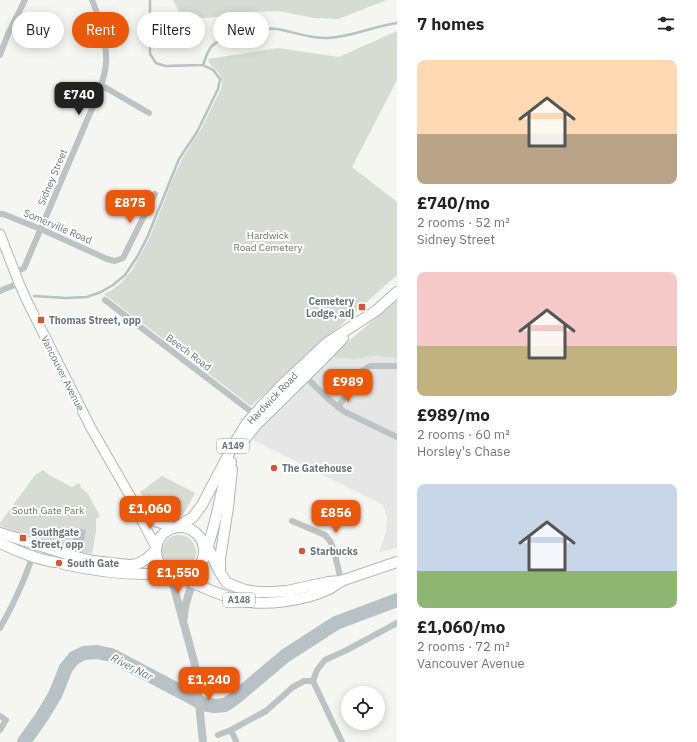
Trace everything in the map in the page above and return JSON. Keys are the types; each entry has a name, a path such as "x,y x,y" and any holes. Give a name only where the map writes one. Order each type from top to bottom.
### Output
{"main road":[{"name":"Vancouver Avenue","path":"0,234 26,301 91,428 137,508 156,549"},
{"name":"Hardwick Road","path":"204,558 227,471 236,450 247,436 258,417 281,386 302,373 327,343 377,310 397,292"},
{"name":"Hardwick Road","path":"176,527 193,517 202,505 209,494 230,450 244,428 258,417"},
{"name":"Hardwick Road","path":"221,574 220,559 236,450"},
{"name":"Vancouver Avenue","path":"137,508 157,522 176,527"},
{"path":"176,527 190,529 196,533 201,539 204,549 204,558 197,569 185,575 174,575 160,566 157,561 157,543 162,534 176,527"},
{"path":"0,533 93,560 129,565 134,565 147,559 156,549"},
{"name":"A148","path":"201,539 208,547 227,583 245,590 258,592 287,591 328,582 341,581 397,562"},
{"name":"A148","path":"0,543 42,560 94,569 174,575 238,600 250,602 274,603 304,597 330,589 341,581"}],"street":[{"path":"0,55 8,34 25,0"},
{"name":"Sidney Street","path":"15,273 24,268 101,85 106,62 104,35 92,0"},
{"path":"101,85 149,113"},
{"name":"Somerville Road","path":"0,214 40,229 115,261 123,258 155,194"},
{"path":"0,291 18,283"},
{"name":"Beech Road","path":"105,300 258,417"},
{"path":"338,407 362,371 370,366 397,366"},
{"path":"302,373 326,398 345,412 397,437"},
{"path":"292,521 324,535 330,541 334,550 341,581"},
{"path":"0,628 14,602 33,557 36,544"},
{"path":"184,622 185,603 197,569"},
{"path":"174,575 173,584 195,665 203,742"},
{"path":"342,742 313,681 317,670 325,660 397,624"},
{"path":"218,735 231,730 266,710 293,686 304,681 313,681"},
{"path":"0,716 6,720 0,730"},
{"path":"231,730 236,741"}],"shaded area":[{"path":"375,356 397,358 397,548 379,552 386,532 387,517 383,505 253,440 259,430 330,357 355,359"},
{"path":"76,528 86,530 81,552 71,550"}],"green space":[{"path":"173,0 387,0 338,19 314,18 278,11 213,12 213,17 205,18 205,12 179,12"},
{"name":"Hardwick Road Cemetery","path":"397,31 397,80 352,167 397,202 397,275 251,406 104,294 121,283 132,270 149,239 182,159 201,129 221,89 221,78 208,59 278,48 339,57"},
{"path":"397,300 397,358 375,356 355,359 330,357"},
{"name":"South Gate Park","path":"43,470 49,475 72,487 79,483 81,485 80,487 88,494 100,516 96,519 96,531 92,554 69,550 0,526 0,523 35,475"},
{"path":"162,476 195,493 183,515 179,517 162,514 151,510 140,492"},
{"path":"182,535 189,537 194,542 196,552 194,562 189,567 176,569 169,567 164,562 162,549 164,542 169,537"}],"waterway":[{"path":"150,0 150,54 156,63 165,66 203,65 209,50 217,42 233,36 262,29 277,29 309,36 328,38 346,36 380,26 397,23"},
{"path":"34,296 66,298 87,297 101,292 113,285 125,275 147,238 179,159 197,132 218,89 220,79 213,70 203,65"},
{"name":"River Nar","path":"24,742 55,695 66,668 74,658 84,653 97,652 111,655 203,704 214,706 225,705 285,656 336,623 397,600"}],"place":[{"name":"Cemetery Lodge, adj","path":"362,307"},
{"name":"Thomas Street, opp","path":"41,320"},
{"name":"The Gatehouse","path":"274,468"},
{"name":"Southgate Street, opp","path":"23,538"},
{"name":"Starbucks","path":"302,551"},
{"name":"South Gate","path":"59,563"}]}
